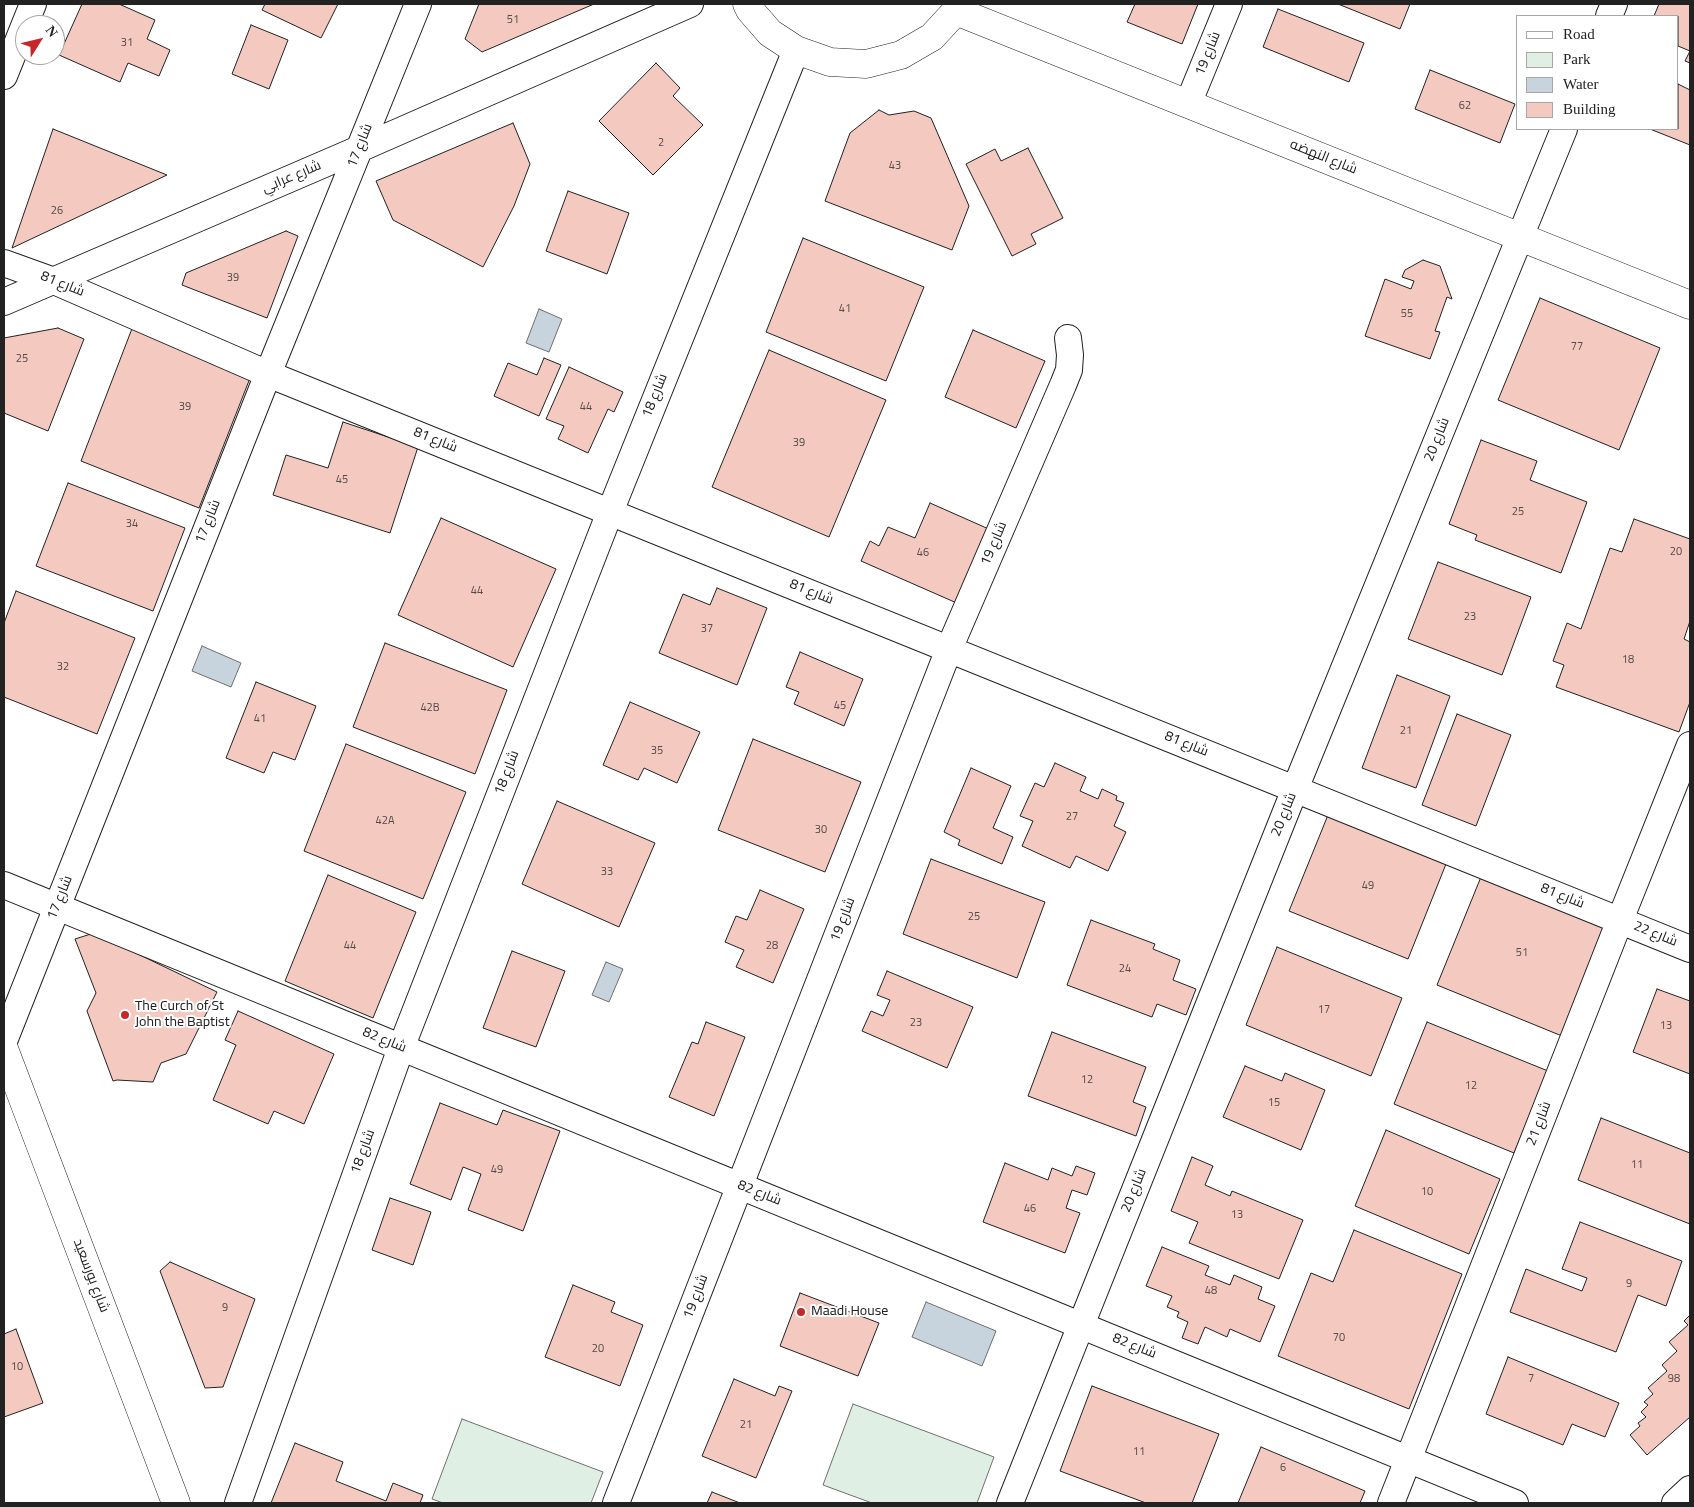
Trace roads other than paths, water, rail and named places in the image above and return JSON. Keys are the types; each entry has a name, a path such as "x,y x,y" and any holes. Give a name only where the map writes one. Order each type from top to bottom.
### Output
{"street":[{"path":"4,76 33,4"},
{"name":"شارع 17","path":"4,1041 268,374 418,4"},
{"name":"شارع عرابي","path":"4,302 360,150 690,4"},
{"path":"747,4 770,33 796,50 830,62 866,64 901,55 932,37 958,7"},
{"name":"شارع 19","path":"1188,104 1229,4"},
{"name":"شارع النهضه","path":"958,7 1188,104 1690,306"},
{"name":"شارع 18","path":"238,1503 401,1048 610,512 796,50"},
{"name":"شارع 20","path":"1010,1503 1295,789 1564,130"},
{"name":"شارع 81","path":"4,263 54,281 268,374 1620,920"},
{"name":"شارع 19","path":"616,1503 949,649 1069,370 1068,338"},
{"name":"شارع 21","path":"1391,1503 1690,745"},
{"name":"شارع 82","path":"4,885 1515,1503"},
{"name":"شارع 22","path":"1620,920 1690,949"},
{"name":"شارع بورسعيد","path":"4,1049 176,1503"},
{"path":"1674,1503 1690,1489"}],"water":[{"path":"539,309 562,319 549,352 526,343"},
{"path":"202,646 241,663 231,687 192,671"},
{"path":"606,962 623,969 609,1002 592,995"},
{"path":"926,1302 996,1331 982,1366 912,1337"}],"place":[{"name":"The Curch of St John the Baptist","path":"125,1015"},
{"name":"Maadi House","path":"801,1312"}]}
